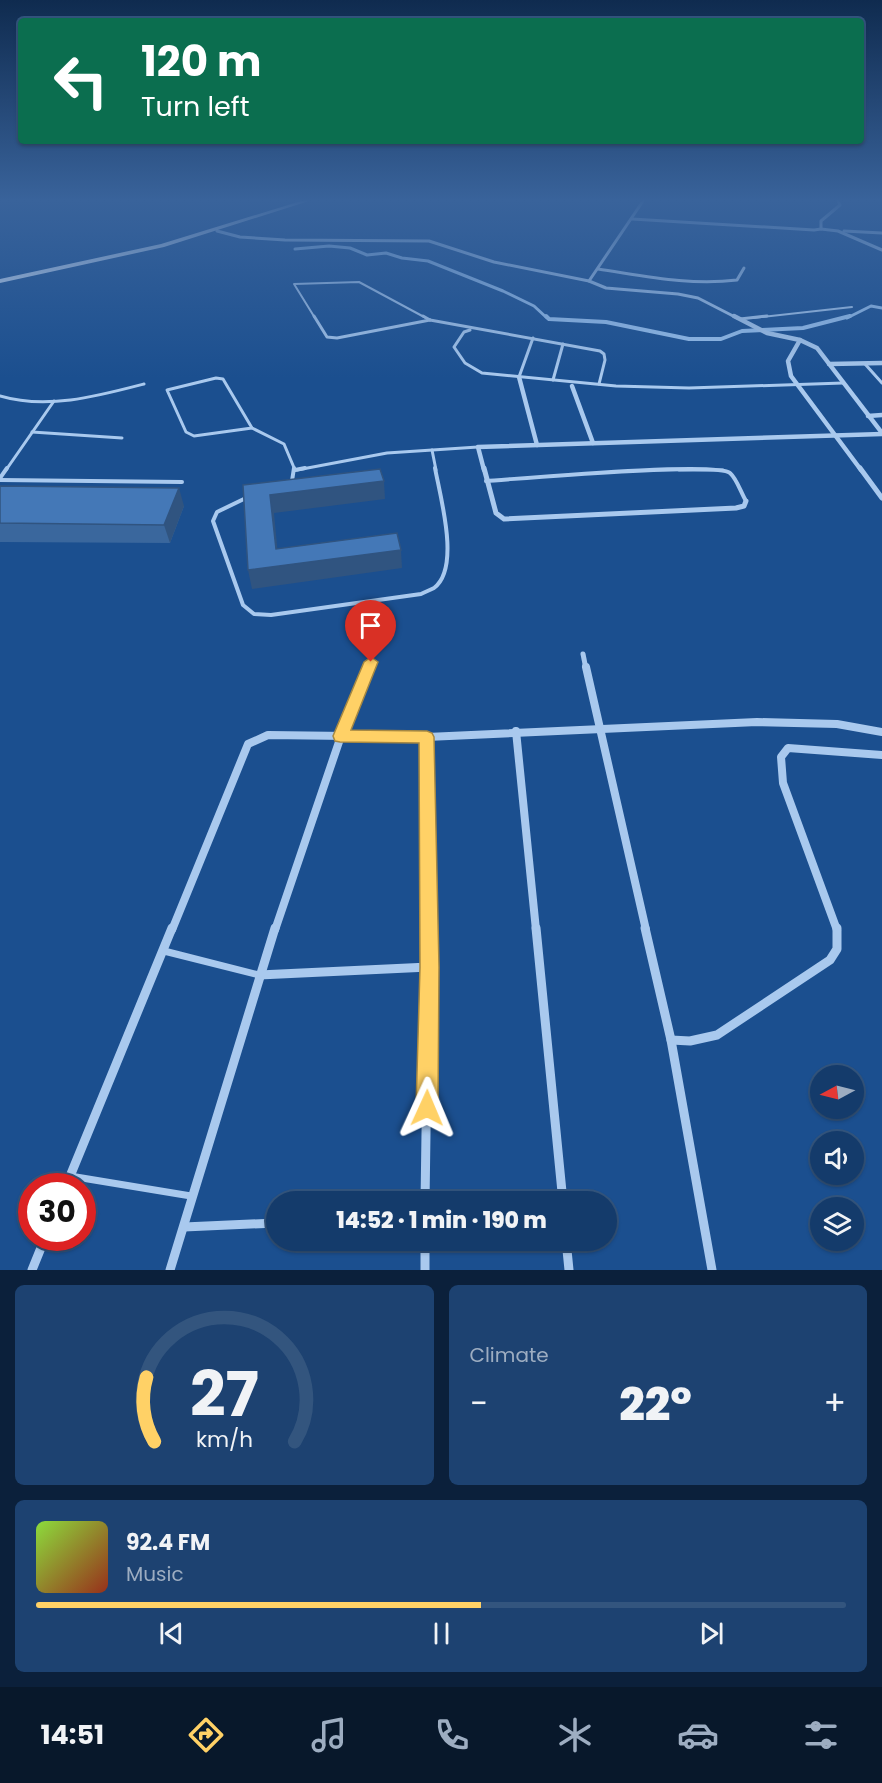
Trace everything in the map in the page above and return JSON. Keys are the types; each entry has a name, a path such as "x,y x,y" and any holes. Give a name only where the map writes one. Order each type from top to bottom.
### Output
{"main road":[{"path":"0,281 85,260"},
{"path":"0,274 87,260"}],"street":[{"path":"489,260 589,281 621,291 688,295 767,333 800,340 817,348 882,433"},
{"path":"589,281 604,260"},
{"path":"598,269 677,280 720,282 737,280 744,268"},
{"path":"800,340 790,355 787,365 797,385 882,498"},
{"path":"829,364 882,363"},
{"path":"519,377 537,445"},
{"path":"572,386 593,442"},
{"path":"868,416 882,415"},
{"path":"746,501 744,506 736,508 504,519 496,513 478,447 882,433"},
{"path":"583,654 671,1040 712,1270"},
{"path":"170,1270 259,975 340,736 371,662"},
{"path":"71,1173 248,744 268,735 427,737 516,731 757,722 837,724 882,732"},
{"path":"516,731 561,1191"},
{"path":"425,1191 429,967 427,737"},
{"path":"671,1040 690,1041 717,1035 830,960 837,949 837,927 783,783 781,757 788,748 882,755"},
{"path":"259,975 429,967"},
{"path":"184,1227 266,1223"},
{"path":"32,1270 40,1251"},
{"path":"425,1251 425,1270"},
{"path":"567,1251 569,1270"}],"lane":[{"path":"430,320 337,338 327,337 294,284 359,282 430,320 533,338 604,354 606,360 599,384"},
{"path":"740,319 852,308"},
{"path":"472,329 464,332 454,348 459,359 470,368 482,373 599,384 689,388 843,383"},
{"path":"519,377 533,338"},
{"path":"553,380 563,344"},
{"path":"864,364 882,383"},
{"path":"252,428 223,379 216,378 167,390 186,432 194,436 252,428 285,444 295,470 292,481 286,485"},
{"path":"0,396 18,400 54,401 102,395 144,384"},
{"path":"0,479 54,401"},
{"path":"32,432 122,438"},
{"path":"295,470 353,457 478,447"},
{"path":"254,495 217,512 213,521 243,605 254,614 271,615 308,611 421,594 436,587 447,565 450,543 432,450"},
{"path":"486,481 662,470 721,469 730,473 746,501"},
{"path":"0,479 182,482"},
{"path":"164,951 259,975"},
{"path":"96,1180 191,1196"}],"building":[{"path":"380,469 384,481 270,495 276,549 397,533 401,550 248,570 243,485"},
{"path":"0,486 179,488 164,525 0,523"}],"waterway":[{"path":"422,260 503,291 534,306 547,318"},
{"path":"847,318 871,306 882,308"},
{"path":"546,316 549,319 606,322 689,339 721,339 742,331 803,328 850,316"}],"route":[{"path":"371,662 340,736 427,737 429,967 427,1108"}]}
